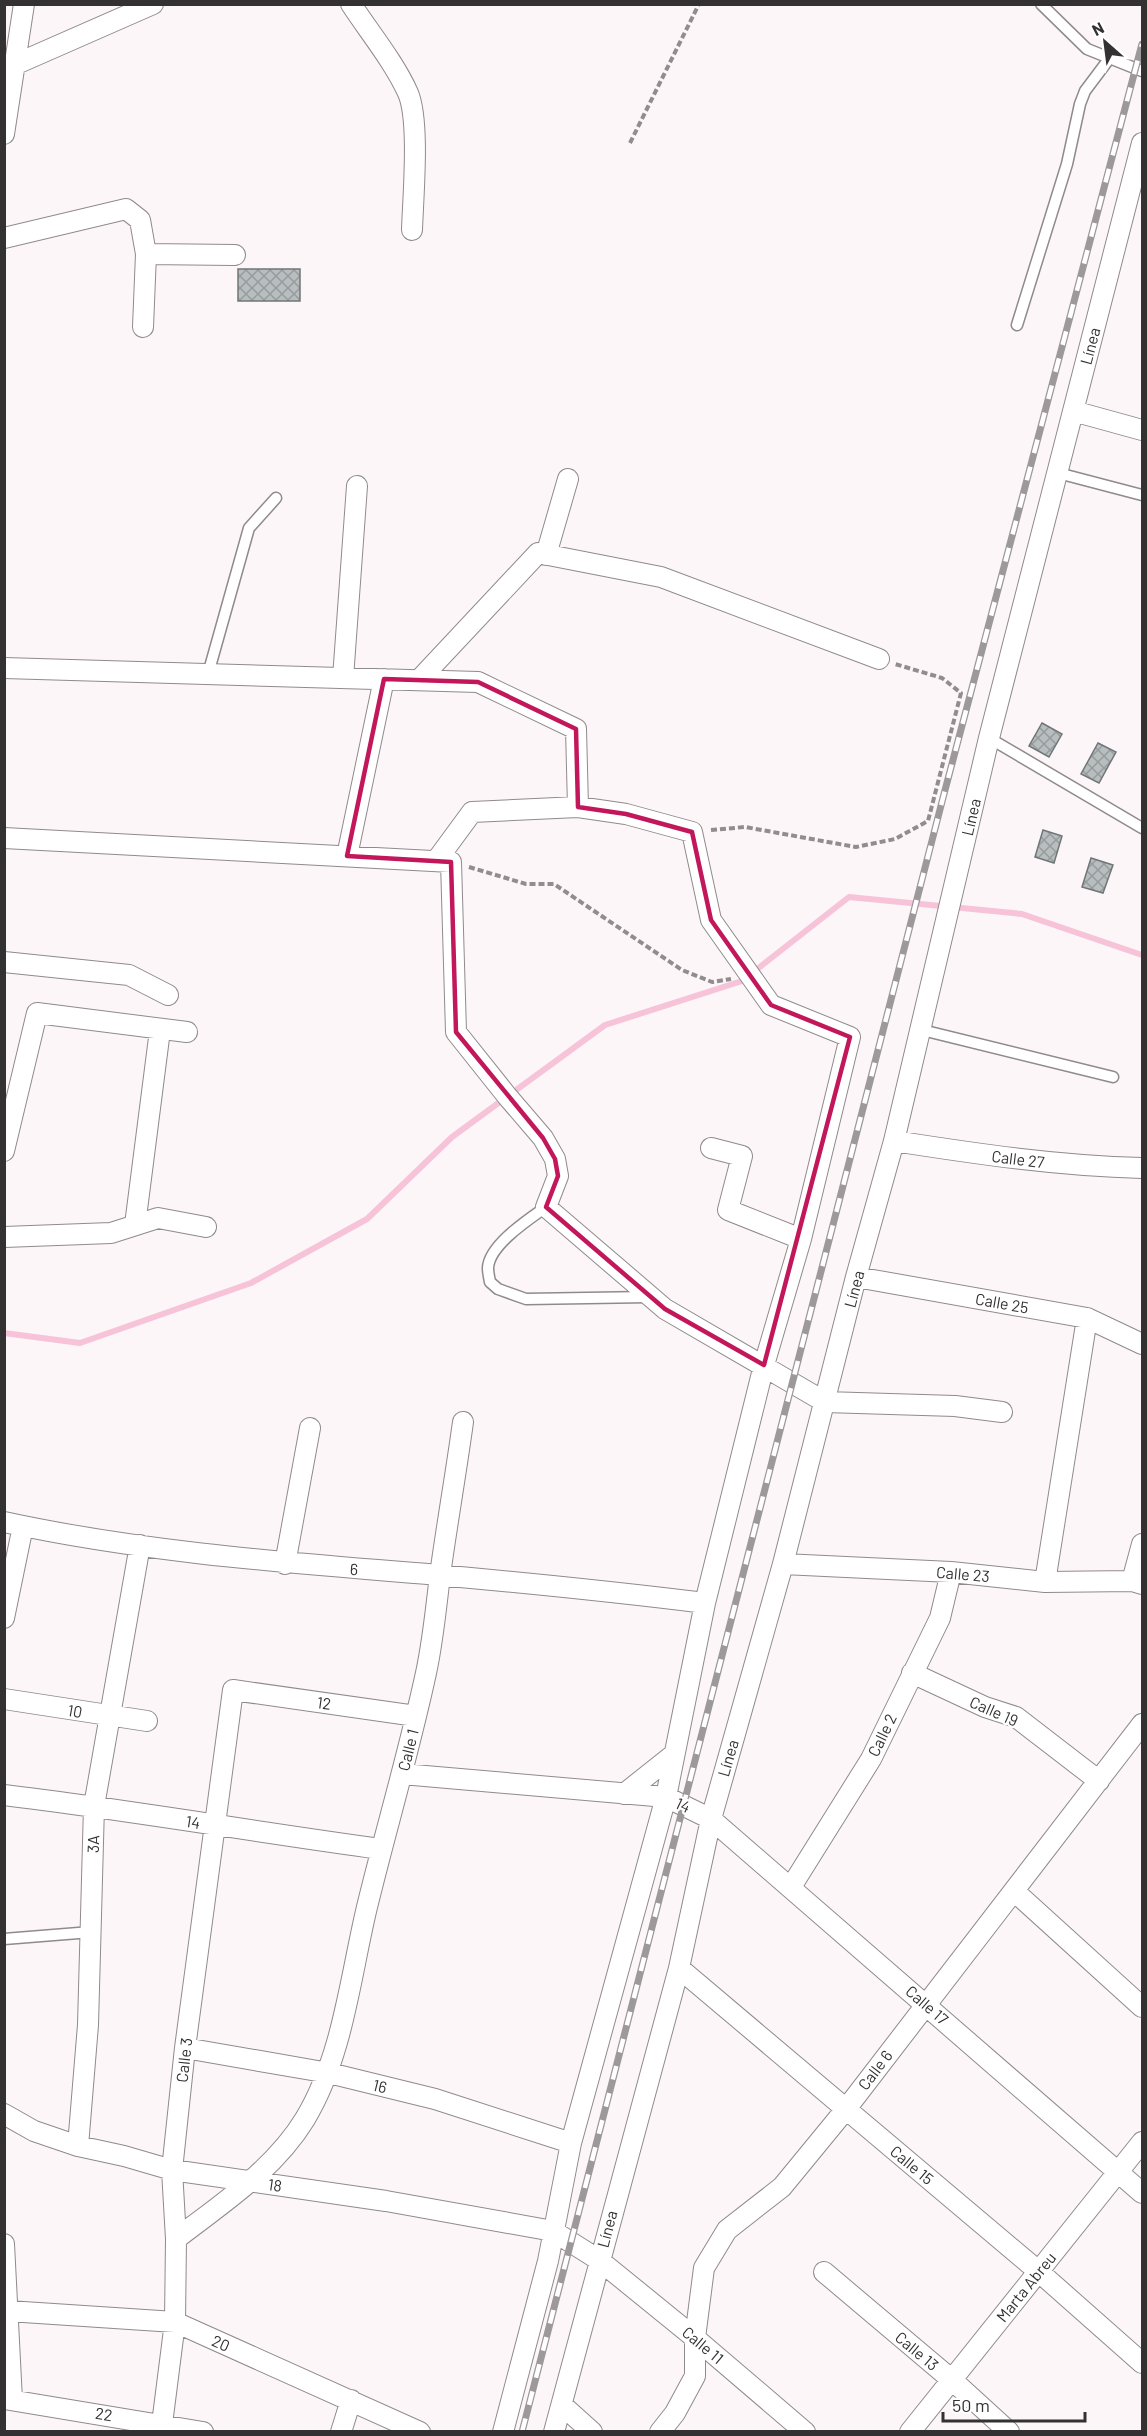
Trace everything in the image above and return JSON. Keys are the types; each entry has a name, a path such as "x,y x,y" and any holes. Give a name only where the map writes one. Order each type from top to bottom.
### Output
{"street":[{"path":"4,134 10,73 24,4"},
{"path":"10,73 153,4"},
{"path":"351,4 384,53 408,95 414,126 412,230"},
{"name":"Línea","path":"554,2432 679,1968 711,1819 783,1564 856,1277 894,1140 990,738 1073,411 1134,214 1142,148"},
{"path":"4,238 126,209 140,220 146,254 143,327"},
{"path":"146,254 235,255"},
{"path":"1073,411 1143,430"},
{"path":"546,555 568,479"},
{"path":"343,678 357,486"},
{"path":"419,680 538,553 661,578 879,659"},
{"path":"4,668 478,682 576,729 578,807"},
{"path":"347,856 384,679"},
{"path":"503,2432 548,2261 571,2143 666,1797 705,1603 764,1365 801,1239 850,1037 771,1005 711,920 692,832 626,814 578,807 472,812 444,862 456,1032 543,1138 555,1159 558,1176 546,1208 665,1309 764,1365 825,1402 936,1405 1002,1413"},
{"path":"4,837 444,862"},
{"path":"4,962 129,975 168,995"},
{"path":"4,1151 37,1012 187,1032"},
{"path":"135,1225 160,1029"},
{"name":"Calle 27","path":"894,1140 995,1157 1080,1167 1143,1168"},
{"path":"711,1148 742,1156 728,1210 801,1239"},
{"path":"4,1237 111,1233 158,1218 206,1227"},
{"name":"Calle 25","path":"856,1277 1087,1318 1143,1344"},
{"path":"1045,1582 1087,1318"},
{"name":"Calle 1","path":"176,2239 250,2181 274,2158 303,2122 329,2073 381,1849 416,1716 437,1617 440,1576 463,1422"},
{"path":"285,1564 310,1428"},
{"path":"4,1618 14,1524"},
{"name":"6","path":"14,1524 140,1545 285,1564 440,1576 705,1603"},
{"path":"1137,1583 1143,1544"},
{"name":"3A","path":"78,2146 88,2025 94,1806 140,1545"},
{"name":"Calle 23","path":"783,1564 951,1572 1045,1582 1137,1583"},
{"name":"Calle 2","path":"791,1887 871,1759 940,1618 951,1572"},
{"name":"Calle 19","path":"912,1673 984,1707 1016,1718 1099,1781"},
{"name":"12","path":"233,1690 416,1716"},
{"name":"Calle 3","path":"161,2428 175,2322 176,2239 172,2170 185,2048 233,1690"},
{"name":"10","path":"4,1699 109,1717 147,1721"},
{"name":"Calle 6","path":"660,2432 675,2414 695,2376 695,2338 704,2268 727,2230 782,2187 846,2109 1143,1724"},
{"path":"624,1794 673,1755"},
{"name":"14","path":"402,1774 666,1797 711,1819"},
{"name":"14","path":"4,1795 94,1806 215,1826 381,1849"},
{"name":"Calle 17","path":"711,1819 1143,2193"},
{"path":"1014,1891 1143,2007"},
{"name":"Calle 15","path":"679,1968 1038,2271 1143,2363"},
{"name":"16","path":"185,2048 329,2073 435,2099 571,2143"},
{"name":"18","path":"4,2114 34,2131 78,2146 172,2170 386,2201 553,2231"},
{"name":"Marta Abreu","path":"910,2432 1143,2142"},
{"name":"Calle 11","path":"553,2231 599,2260 805,2432"},
{"path":"4,2244 8,2311 8,2399"},
{"name":"Calle 13","path":"824,2272 952,2380 1009,2432"},
{"name":"20","path":"8,2311 175,2322 420,2432"},
{"name":"22","path":"8,2399 161,2428 203,2432"},
{"path":"340,2432 351,2400"},
{"path":"562,2405 592,2432"}],"lane":[{"path":"1041,4 1086,49 1143,71"},
{"path":"1017,325 1067,164 1080,104 1085,91 1109,59"},
{"path":"1058,473 1143,495"},
{"path":"208,674 249,528 276,498"},
{"path":"990,738 1143,828"},
{"path":"922,1030 1113,1077"},
{"path":"546,1208 515,1228 499,1246 488,1265 490,1282 498,1289 526,1299 651,1297"},
{"path":"4,1939 91,1932"}],"path":[{"path":"630,143 699,4"},
{"path":"798,4 816,4"},
{"path":"692,832 745,827 856,847 896,839 928,821 961,693 942,678 879,659"},
{"path":"444,862 526,884 554,884 682,970 712,982 739,978"}],"highlighted area":[{"path":"384,679 478,682 576,729 578,807 626,814 692,832 711,920 771,1005 850,1037 764,1365 665,1309 546,1207 558,1176 555,1159 543,1138 456,1032 451,862 347,856"}],"building":[{"path":"238,269 300,269 300,301 238,301"},
{"path":"1042,723 1062,734 1049,757 1029,746"},
{"path":"1098,743 1116,752 1099,783 1081,774"},
{"path":"1043,830 1062,836 1054,863 1035,857"},
{"path":"1091,858 1113,865 1103,893 1082,887"}],"waterway":[{"path":"4,1333 80,1343 251,1283 367,1219 452,1137 605,1025 742,981 849,897 1022,914 1142,955"}],"railway":[{"path":"522,2432 944,794 1142,44"}]}
